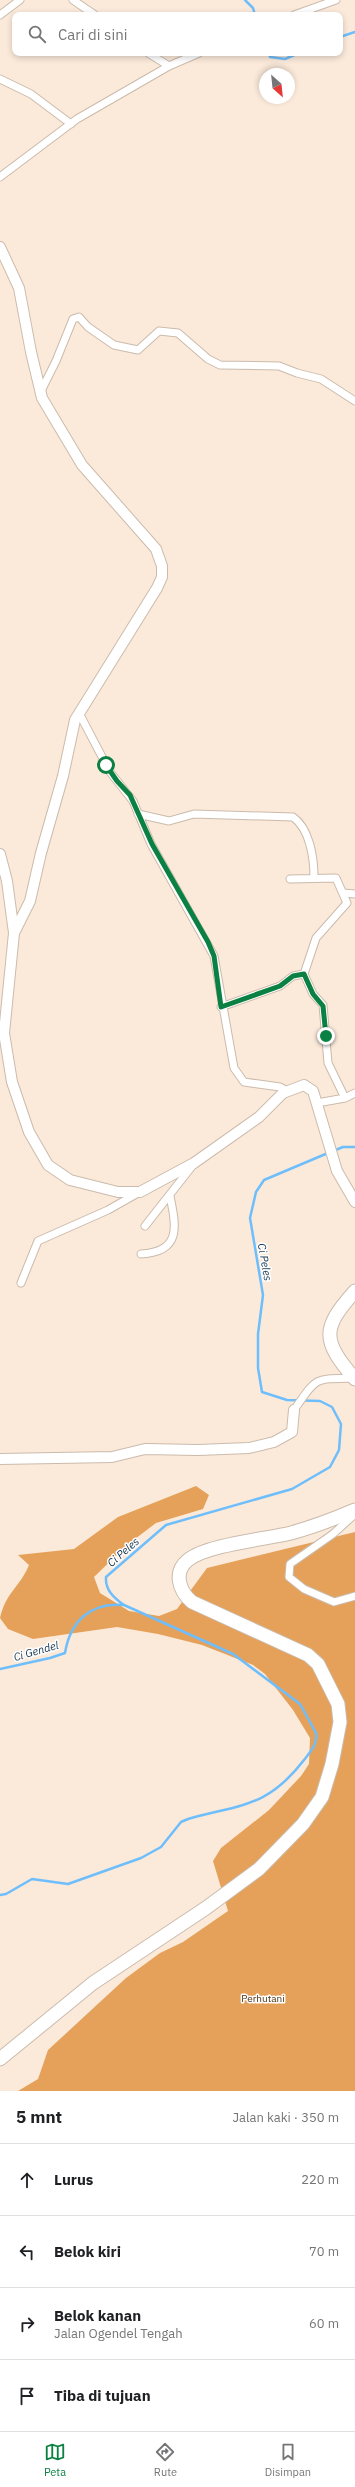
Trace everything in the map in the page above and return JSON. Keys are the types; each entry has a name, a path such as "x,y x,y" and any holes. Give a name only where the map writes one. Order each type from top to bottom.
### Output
{"highway":[{"path":"355,1291 336,1312 330,1327 334,1350 355,1378"},
{"path":"0,2059 93,1983 206,1908 253,1874 315,1810 322,1797 332,1764 340,1722 338,1704 325,1676 308,1655 192,1602 181,1588 179,1578 189,1559 204,1553 233,1544 296,1531 355,1510"}],"street":[{"path":"0,15 20,0"},
{"path":"73,0 91,12"},
{"path":"302,12 336,0"},
{"path":"153,56 168,66"},
{"path":"0,177 71,124 168,66 192,56"},
{"path":"0,79 31,94 71,124"},
{"path":"0,247 19,288 42,398 82,465 146,535 160,556 162,566 162,577 157,588 79,713 30,901 14,933"},
{"path":"40,391 56,361 73,319 79,317 88,327 114,345 138,350 159,331 172,331 178,333 208,359 220,365 279,366 297,373 321,379 355,401"},
{"path":"79,713 106,765 117,781 130,795 152,844 214,956 221,1007 234,1068 244,1082 280,1087 286,1090"},
{"path":"138,814 169,821 194,814 293,817 301,823 307,836 314,865 314,878"},
{"path":"0,854 7,881 14,933 4,1033 12,1082 29,1132 48,1165 70,1180 118,1192 140,1192"},
{"path":"290,879 336,878 339,889 344,893 355,894"},
{"path":"344,893 347,903 318,936 304,974 313,994 323,1006 328,1063 345,1098"},
{"path":"221,1007 280,986 293,976 304,974"},
{"path":"21,1283 38,1241 108,1210 194,1163 259,1116 286,1090 296,1086 308,1087 313,1091 337,1171 355,1202"},
{"path":"317,1103 345,1098 355,1093"},
{"path":"145,1226 170,1196 194,1163"},
{"path":"141,1254 150,1254 167,1245 175,1233 176,1225 170,1196"},
{"path":"0,1459 112,1456 145,1449 198,1450 260,1446 286,1437 292,1432 294,1410 309,1389 323,1378 355,1378"},
{"path":"355,1514 333,1534 290,1564 288,1570 289,1577 304,1589 334,1602 355,1596"}],"green space":[{"name":"Perhutani","path":"196,1486 209,1495 203,1509 156,1523 127,1545 94,1577 100,1593 129,1611 159,1616 177,1609 207,1568 355,1532 355,2091 18,2091 38,2079 48,2050 126,1978 160,1953 183,1942 228,1911 213,1861 221,1848 269,1810 301,1776 309,1764 310,1738 293,1710 265,1674 253,1665 202,1645 158,1634 117,1627 33,1639 8,1629 0,1618 9,1596 22,1579 29,1565 18,1555 74,1549 118,1517"}],"waterway":[{"path":"245,0 253,8 254,12"},
{"path":"343,36 355,32"},
{"path":"270,56 285,59 292,56"},
{"name":"Ci Peles","path":"333,1151 343,1147 355,1147"},
{"name":"Ci Peles","path":"0,1895 6,1894 32,1879 68,1884 141,1858 161,1847 181,1822 252,1802 265,1796 291,1776 315,1744 316,1733 300,1704 233,1654 124,1605 117,1600 109,1590 106,1577 166,1525 292,1489 330,1467 339,1450 341,1424 332,1407 320,1401 287,1400 262,1392 258,1368 258,1334 263,1295 250,1218 256,1192 264,1180 328,1153"},
{"name":"Ci Gendel","path":"0,1669 50,1658 65,1653 72,1632 77,1623 84,1616 101,1607 123,1605"}],"route":[{"path":"106,765 117,781 130,795 152,844 182,901 208,942 214,956 221,1007 280,986 293,976 304,974 313,994 322,1002 326,1036"}]}
